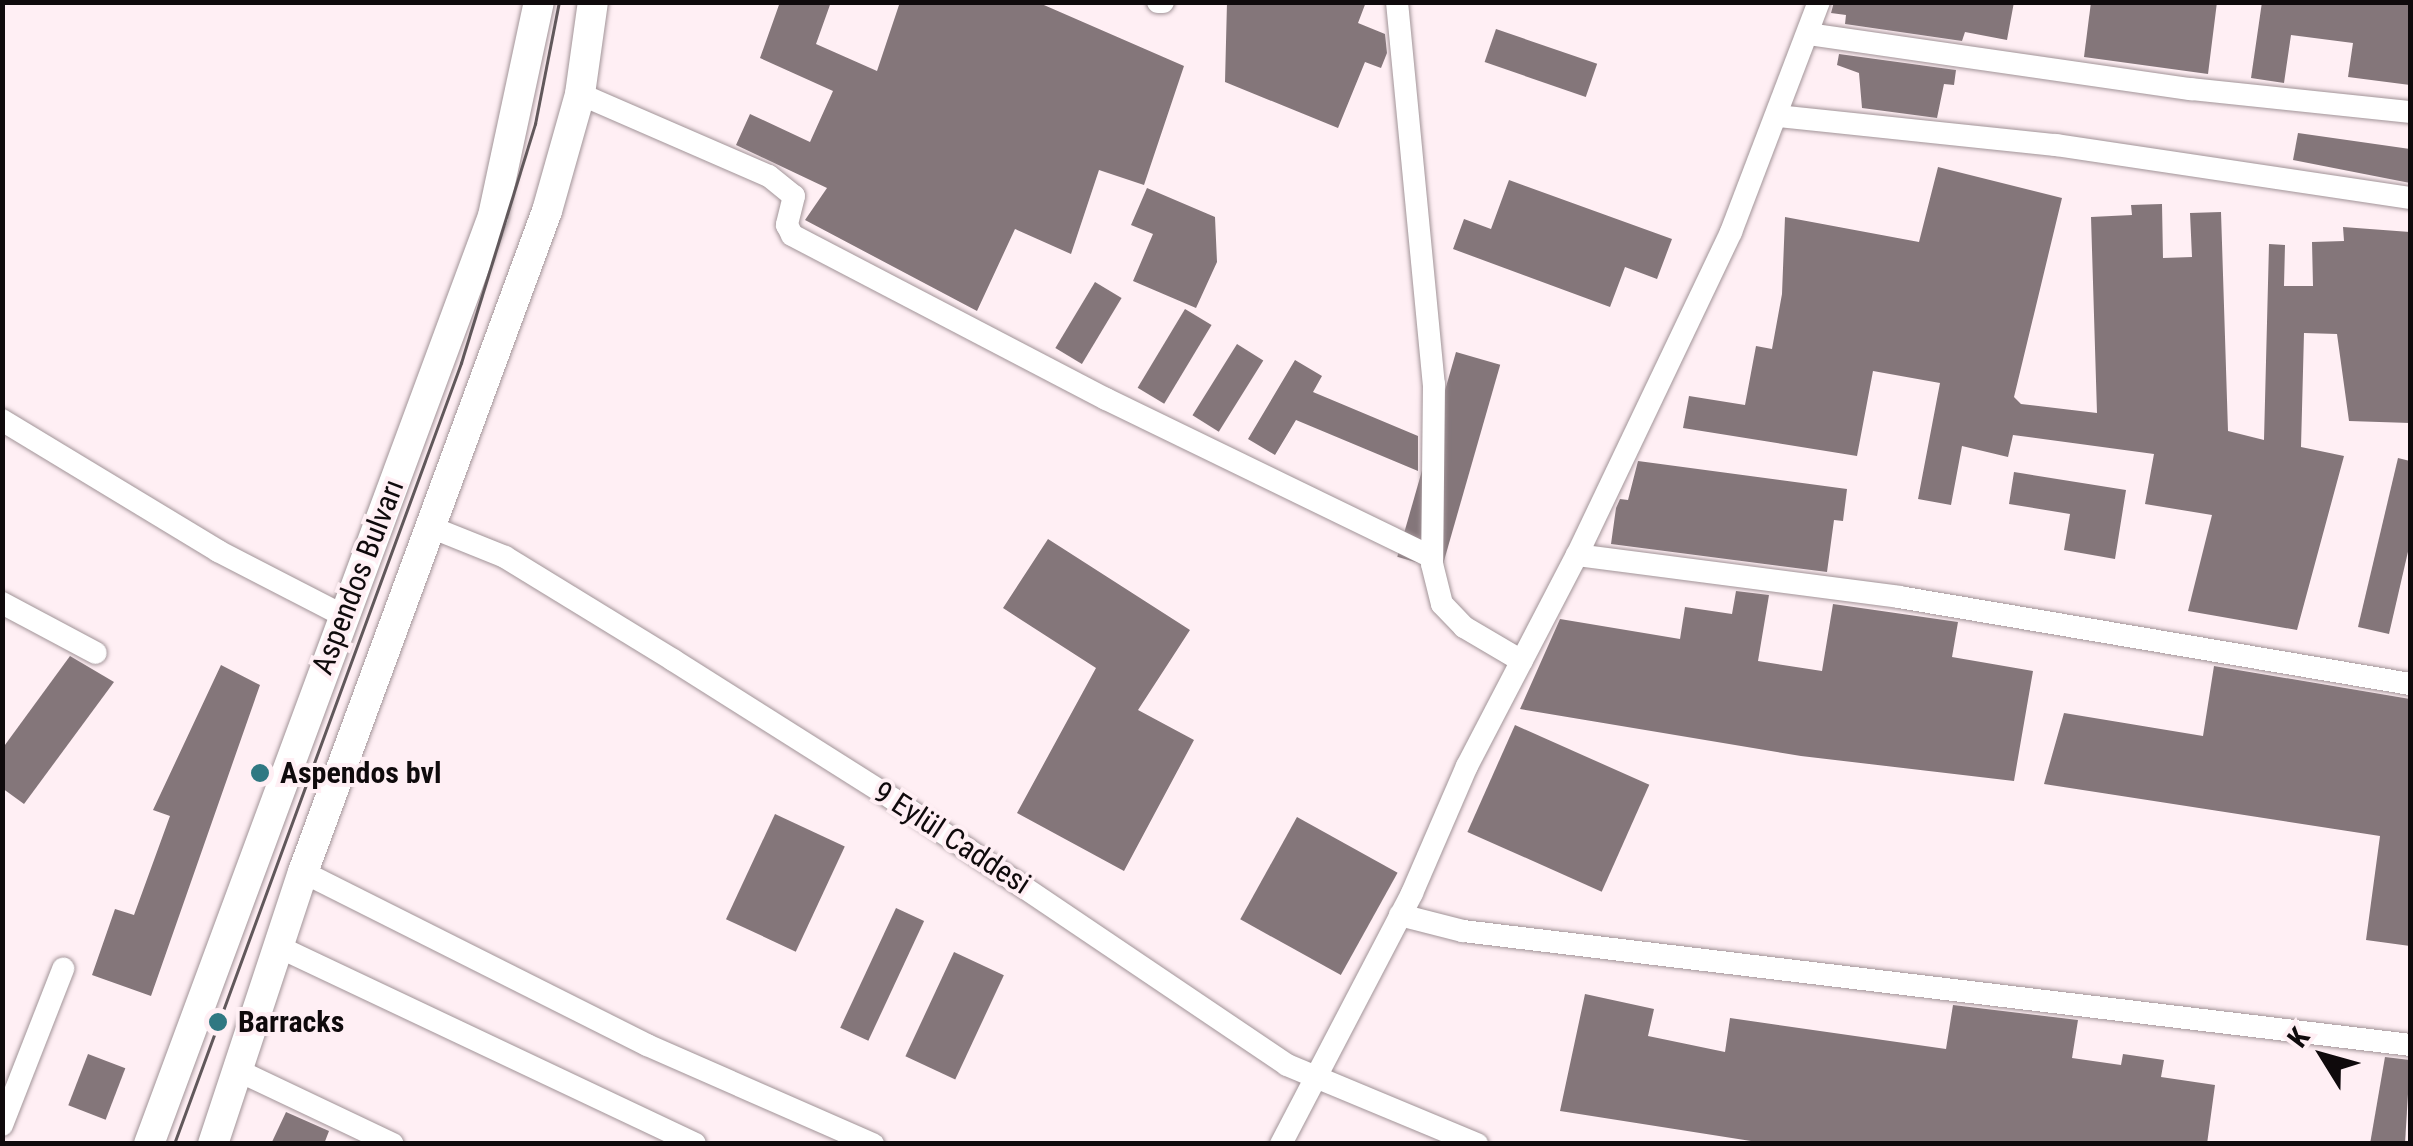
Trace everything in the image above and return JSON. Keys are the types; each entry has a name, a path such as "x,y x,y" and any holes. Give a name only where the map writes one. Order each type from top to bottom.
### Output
{"main road":[{"name":"Aspendos Bulvarı","path":"150,1144 342,615 493,216 539,2"},
{"name":"Aspendos Bulvarı","path":"213,1144 303,872 428,526 548,211 580,94 594,2"}],"street":[{"path":"1397,2 1434,384 1432,557 1442,604 1464,627 1522,662"},
{"path":"1281,1144 1311,1078 1400,915 1732,232 1819,2"},
{"path":"1808,34 2191,89 2410,112"},
{"path":"580,94 769,176 794,196 787,225 792,234 1140,416 1432,557"},
{"path":"1778,116 2056,145 2410,198"},
{"path":"2,420 218,551 342,615"},
{"name":"9 Eylül Caddesi","path":"428,526 505,557 673,660 1311,1078 1477,1144"},
{"path":"1577,555 1898,597 2410,684"},
{"path":"2,603 96,654"},
{"path":"303,872 647,1045 873,1144"},
{"path":"1400,915 1463,931 2410,1045"},
{"path":"279,946 696,1144"},
{"path":"2,1125 63,969"},
{"path":"240,1071 361,1137 393,1144"}],"building":[{"path":"780,2 831,2 816,44 877,71 900,2 1037,2 1184,66 1144,185 1099,170 1071,254 1015,229 977,311 805,220 827,188 736,145 750,114 810,142 833,91 760,58"},
{"path":"1227,2 1366,2 1358,23 1385,34 1387,53 1381,68 1365,62 1338,128 1225,82"},
{"path":"1834,2 2014,2 2007,40 1965,32 1962,41 1845,24 1846,15 1831,13"},
{"path":"2091,2 2217,2 2208,74 2084,57"},
{"path":"2262,2 2410,2 2410,85 2348,77 2353,43 2291,35 2284,83 2251,78"},
{"path":"1496,29 1597,64 1586,97 1485,62"},
{"path":"1839,54 1956,70 1954,85 1944,84 1937,118 1862,108 1859,73 1837,65"},
{"path":"2298,133 2410,149 2410,183 2293,160"},
{"path":"1938,167 2062,198 2014,397 2021,404 2097,413 2091,217 2132,215 2131,205 2162,204 2163,258 2192,257 2190,213 2221,212 2228,431 2264,440 2269,244 2285,245 2284,286 2313,286 2312,242 2344,241 2343,227 2410,232 2410,423 2349,421 2337,334 2304,333 2301,447 2344,456 2297,630 2188,611 2212,515 2145,504 2154,454 2013,435 2008,457 1962,446 1951,505 1918,499 1940,383 1873,371 1857,456 1683,428 1689,396 1745,405 1756,346 1772,349 1782,294 1785,217 1919,242"},
{"path":"1509,180 1672,239 1657,279 1625,267 1610,307 1453,249 1464,219 1491,229"},
{"path":"1147,188 1215,217 1217,262 1196,308 1133,281 1153,234 1131,225"},
{"path":"1095,282 1122,298 1082,364 1055,348"},
{"path":"1185,309 1212,325 1164,404 1138,388"},
{"path":"1237,344 1263,360 1219,432 1192,415"},
{"path":"1456,352 1500,365 1442,569 1397,557"},
{"path":"1295,360 1322,376 1313,392 1418,436 1418,471 1296,420 1275,455 1248,439"},
{"path":"2398,458 2410,461 2410,543 2389,634 2358,627"},
{"path":"1638,461 1847,489 1843,521 1834,520 1827,572 1611,544 1616,508 1620,499 1628,500"},
{"path":"2014,472 2126,490 2115,559 2064,550 2070,514 2009,504"},
{"path":"1048,539 1190,630 1138,710 1194,740 1124,871 1017,813 1096,668 1003,608"},
{"path":"1736,591 1769,595 1758,661 1822,671 1833,604 1958,622 1952,657 2033,671 2014,781 1801,756 1520,709 1560,619 1680,639 1685,607 1732,614"},
{"path":"70,656 114,682 24,804 2,788 2,749"},
{"path":"221,665 260,685 151,996 92,975 115,909 134,915 170,816 153,810"},
{"path":"2214,666 2410,699 2410,946 2366,940 2380,836 2044,784 2064,713 2203,736"},
{"path":"1515,725 1649,785 1602,892 1467,832"},
{"path":"775,814 845,847 796,952 726,919"},
{"path":"1297,817 1398,873 1341,975 1240,919"},
{"path":"896,908 924,921 868,1041 840,1028"},
{"path":"954,952 1004,975 955,1079 905,1056"},
{"path":"1585,994 1654,1009 1648,1036 1725,1052 1730,1018 1946,1049 1953,1005 2078,1020 2072,1058 2121,1065 2123,1054 2164,1060 2161,1077 2215,1085 2207,1144 1770,1144 1560,1111"},
{"path":"88,1054 125,1068 106,1120 68,1105"},
{"path":"2385,1057 2410,1060 2405,1144 2370,1144"},
{"path":"286,1112 329,1131 324,1144 271,1144"}],"tram line":[{"path":"174,1144 461,363 535,124 559,2"}],"place":[{"name":"Aspendos bvl","path":"260,773"},
{"name":"Barracks","path":"218,1022"}]}
